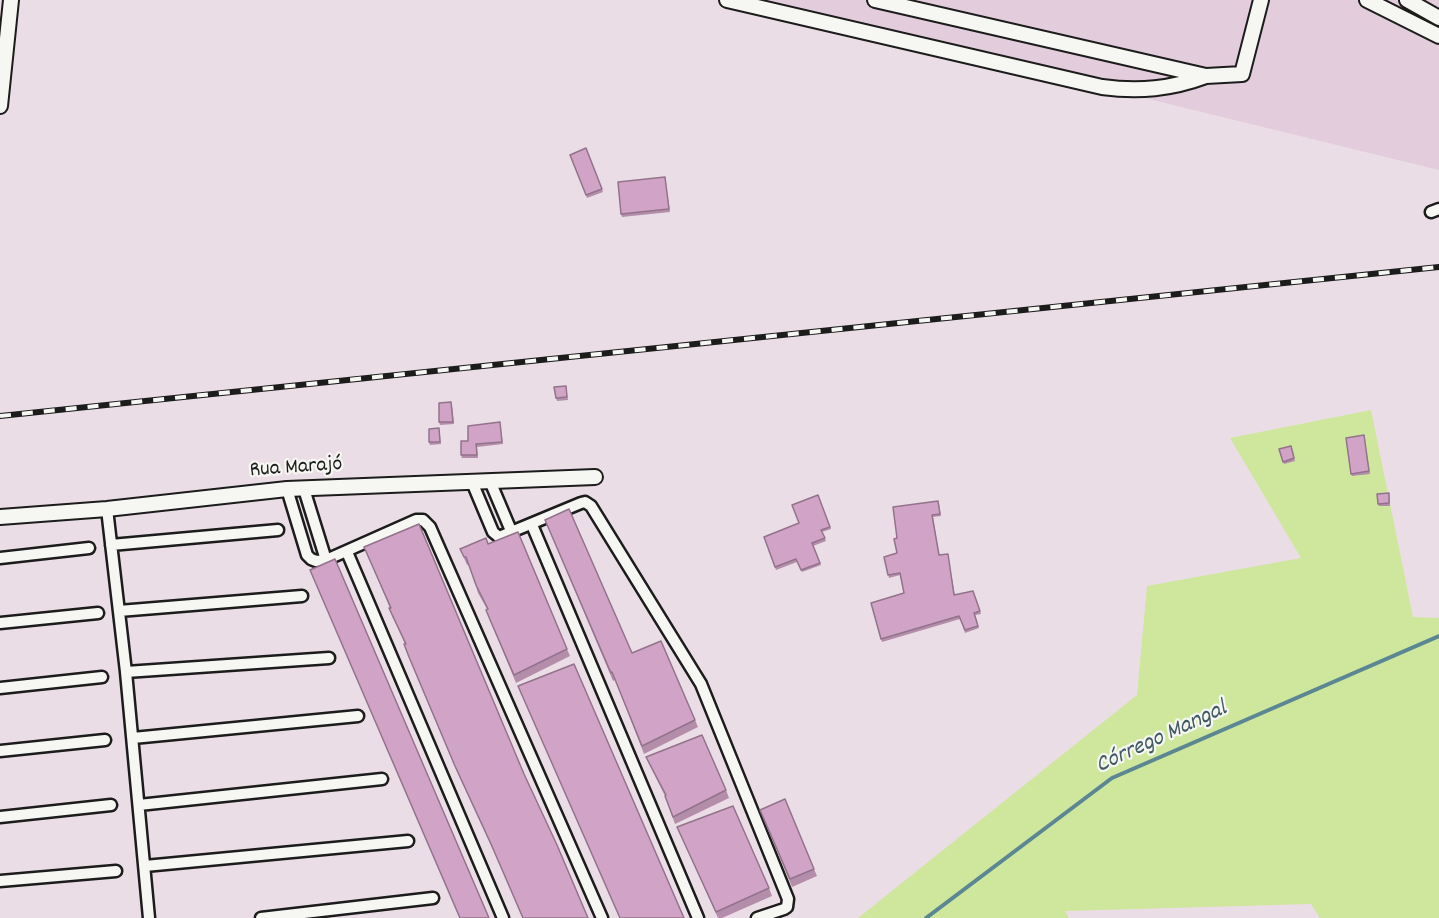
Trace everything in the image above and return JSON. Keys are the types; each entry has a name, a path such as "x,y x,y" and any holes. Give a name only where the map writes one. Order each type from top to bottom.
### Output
{"main road":[{"path":"0,106 10,0"},
{"path":"727,0 777,5 1102,87 1127,90 1180,86 1206,76"},
{"path":"874,0 1206,76 1242,74 1261,0"},
{"path":"1367,0 1439,36"},
{"path":"1407,0 1439,18"},
{"name":"Rua Marajó","path":"0,517 287,489 595,477"}],"street":[{"path":"490,481 512,533"},
{"path":"472,482 495,536 503,537 581,502 588,503 701,684 788,899 787,907 784,909 757,918"},
{"path":"287,489 308,555 316,561 326,560 347,552 416,520 423,520 430,527 602,918"},
{"path":"304,489 326,560"},
{"path":"107,508 133,738 149,918"},
{"path":"532,525 698,918"},
{"path":"111,545 278,530"},
{"path":"0,558 89,548"},
{"path":"347,552 502,918"},
{"path":"119,611 302,596"},
{"path":"0,623 98,613"},
{"path":"126,672 329,658"},
{"path":"0,687 102,677"},
{"path":"133,738 358,716"},
{"path":"0,751 105,740"},
{"path":"139,805 382,779"},
{"path":"0,817 111,805"},
{"path":"145,866 408,841"},
{"path":"0,880 116,871"},
{"path":"261,918 433,898"}],"shaded area":[{"path":"743,0 1439,0 1439,170"}],"green space":[{"path":"1371,410 1413,617 1439,618 1439,918 1320,918 1311,904 1065,911 1069,918 858,918 1137,695 1147,586 1301,558 1230,438"}],"building":[{"path":"586,148 602,189 586,195 570,155"},
{"path":"665,177 669,209 621,214 618,182"},
{"path":"566,386 567,397 556,398 554,387"},
{"path":"451,402 453,422 439,422 439,403"},
{"path":"500,422 502,442 476,444 477,455 461,455 461,441 468,441 468,426"},
{"path":"439,428 440,442 429,442 429,429"},
{"path":"1364,435 1369,471 1351,474 1346,438"},
{"path":"1291,446 1294,458 1283,462 1279,449"},
{"path":"1389,493 1389,503 1378,504 1377,494"},
{"path":"818,495 830,527 821,530 825,538 812,543 820,563 801,570 796,559 775,567 764,537 799,523 792,505"},
{"path":"938,501 940,514 932,515 939,555 948,554 954,595 973,591 980,611 974,613 978,626 965,630 959,616 881,639 871,603 904,593 900,573 888,575 884,557 897,553 893,507"},
{"path":"569,509 632,653 661,641 695,720 642,746 545,520"},
{"path":"419,524 524,774 588,918 523,918 455,766 364,547"},
{"path":"518,532 567,649 514,675 466,557 460,549 486,538 488,544"},
{"path":"335,559 489,918 460,918 310,570"},
{"path":"574,664 684,918 620,918 518,686"},
{"path":"702,735 726,790 673,817 666,795 646,757"},
{"path":"785,799 814,869 790,879 760,810"},
{"path":"733,806 769,888 716,912 677,827"}],"waterway":[{"name":"Córrego Mangal","path":"926,918 1112,778 1439,636"}],"railway":[{"path":"0,416 1439,267"}]}
